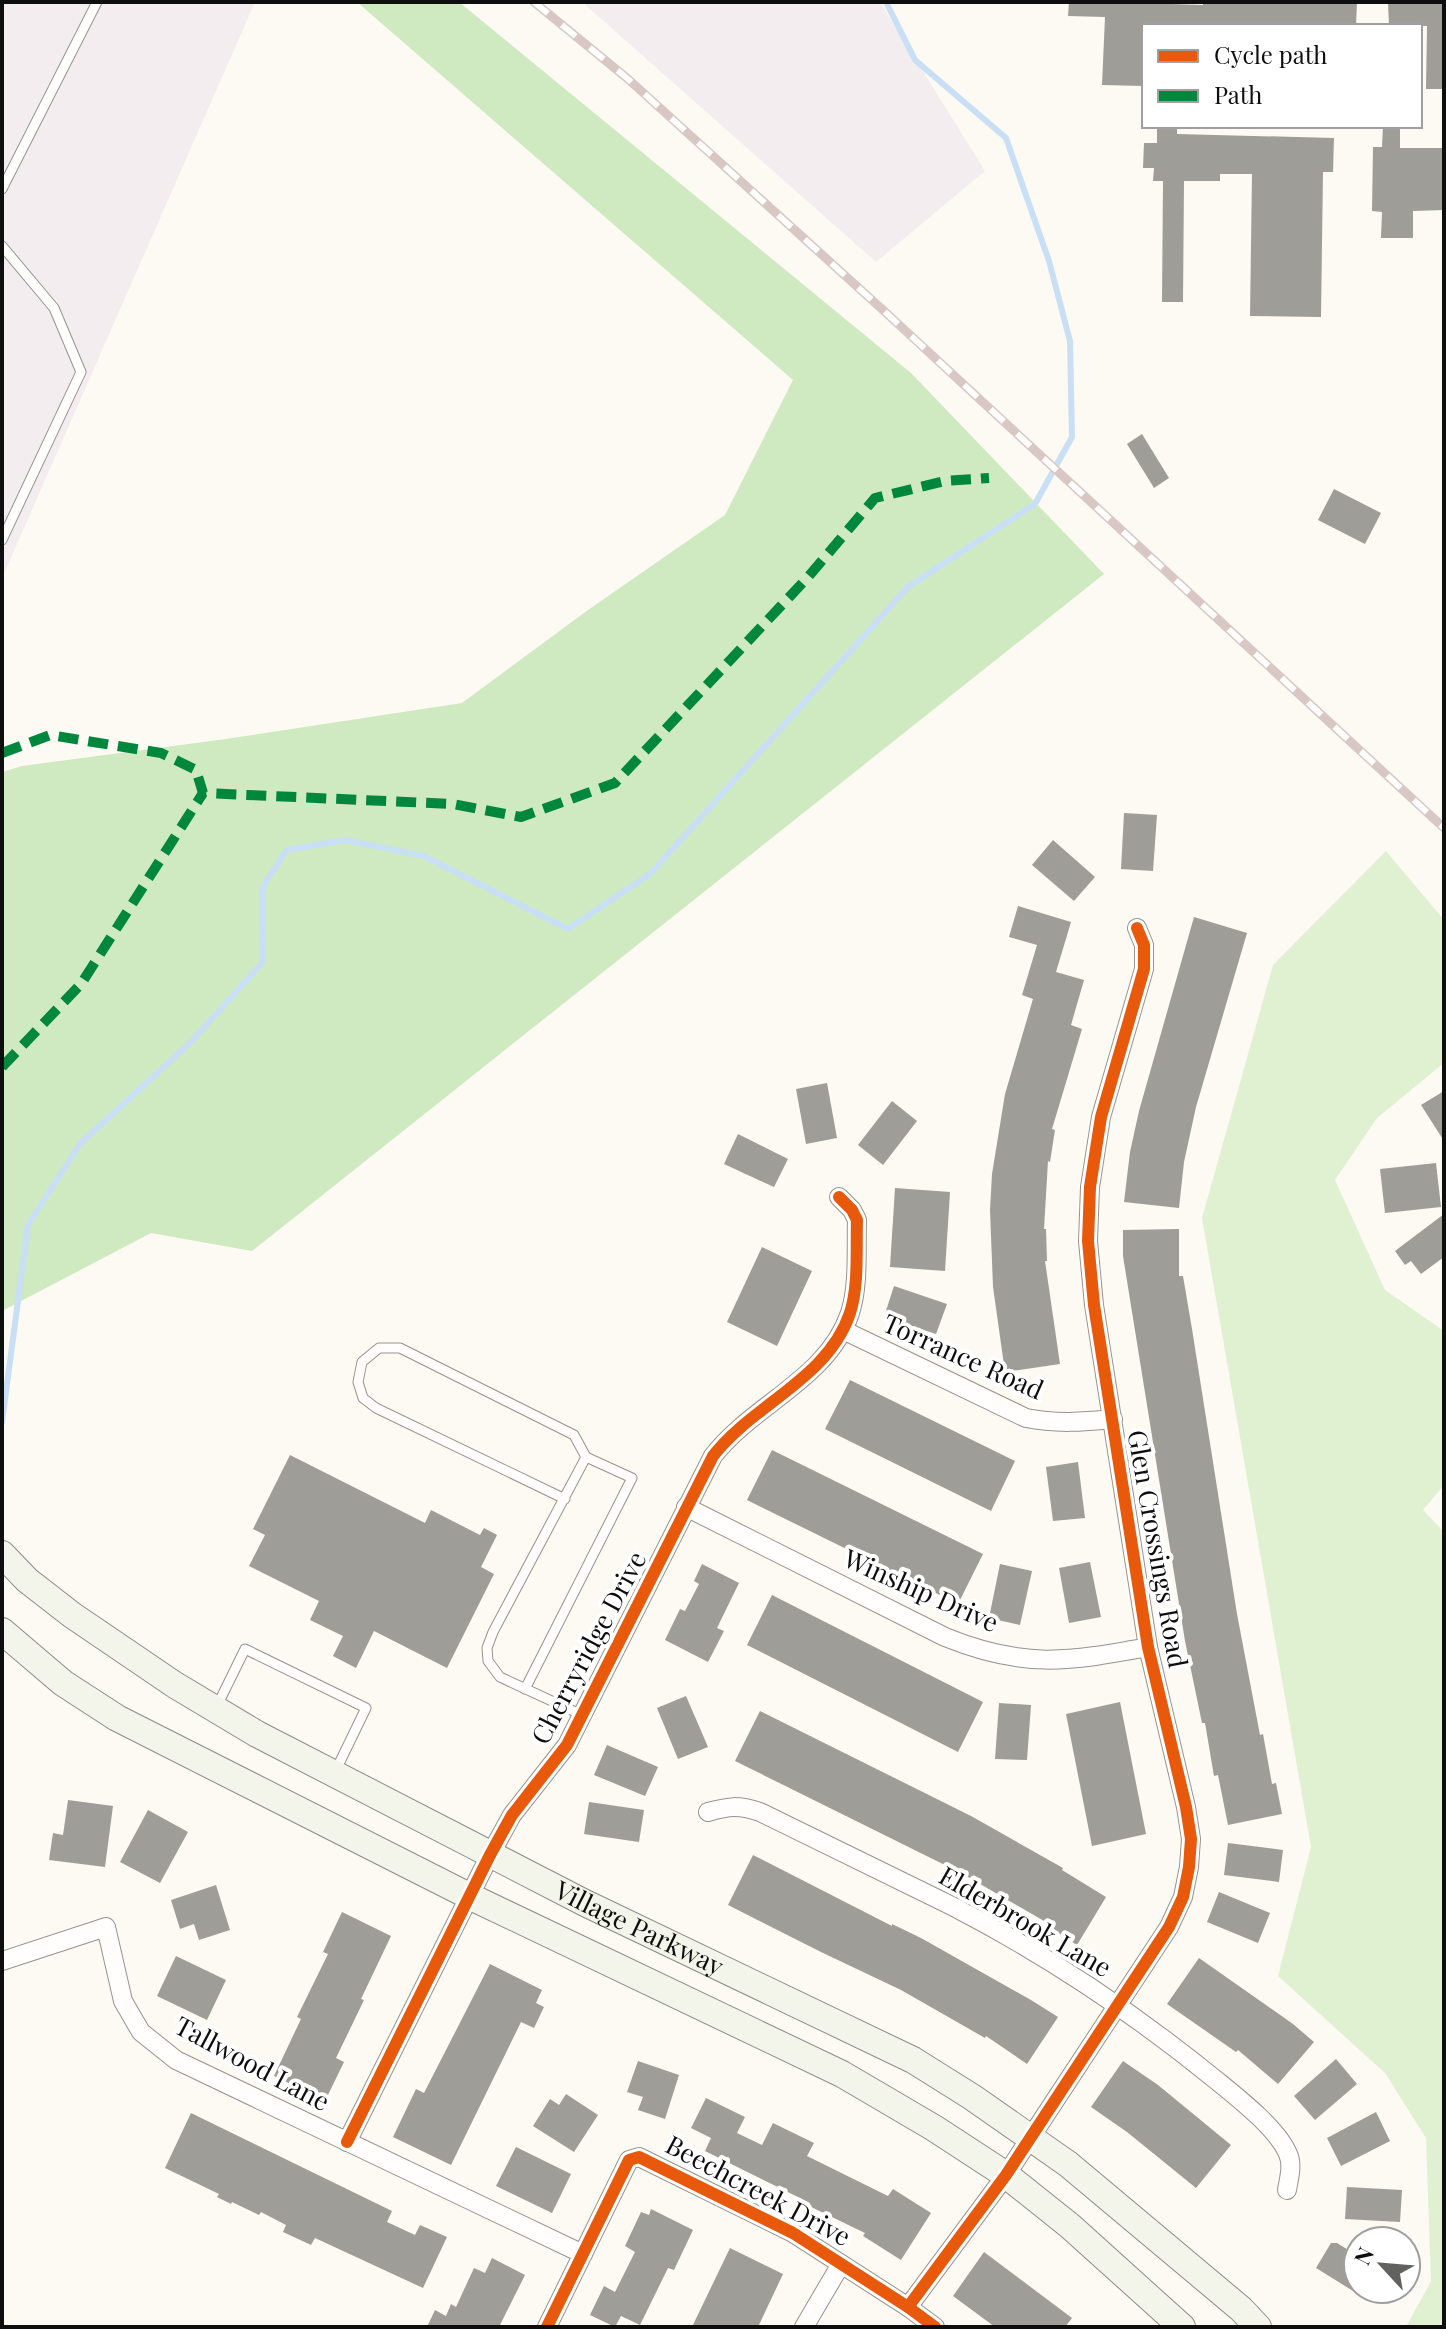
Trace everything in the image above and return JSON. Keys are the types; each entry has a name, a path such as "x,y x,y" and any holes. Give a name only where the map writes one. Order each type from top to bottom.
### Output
{"main road":[{"name":"Village Parkway","path":"2,1554 27,1580 98,1633 175,1685 257,1734 585,1903 913,2060 1068,2164 1241,2309 1258,2327"},
{"name":"Village Parkway","path":"2,1631 63,1683 117,1718 469,1896 842,2074 934,2128 1006,2175 1070,2226 1182,2327"}],"street":[{"name":"Glen Crossings Road","path":"908,2307 1006,2175 1169,1927 1183,1897 1189,1867 1191,1839 1186,1807 1148,1647 1088,1241 1090,1187 1101,1117 1144,969 1144,945 1137,928"},
{"name":"Cherryridge Drive","path":"347,2142 490,1855 512,1815 567,1745 702,1474 721,1445 814,1367 843,1330 854,1294 857,1220 839,1197"},
{"name":"Torrance Road","path":"843,1330 1026,1418 1069,1423 1113,1419"},
{"name":"Winship Drive","path":"686,1507 976,1650 1011,1658 1049,1661 1083,1659 1148,1647"},
{"name":"Elderbrook Lane","path":"708,1812 730,1806 744,1806 760,1812 976,1919 1117,2006 1243,2102 1281,2141 1290,2156 1287,2190"},
{"name":"Tallwood Lane","path":"2,1961 106,1927 123,2001 141,2032 176,2060 583,2254"},
{"name":"Beechcreek Drive","path":"547,2327 629,2160 639,2157 793,2233 935,2327"},
{"path":"804,2327 841,2264"}],"lane":[{"path":"2,189 97,2"},
{"path":"2,246 54,308 81,372 2,540"},
{"path":"525,1689 632,1478 586,1457 574,1435 400,1348 379,1348 362,1362 358,1382 363,1398 376,1408 565,1499"},
{"path":"582,1715 500,1677 488,1661 487,1648 586,1457"},
{"path":"216,1709 245,1649 366,1708 334,1774"}],"shaded area":[{"path":"2,2 255,2 2,578"},
{"path":"582,2 880,2 985,171 876,262"}],"green space":[{"path":"357,2 459,2 911,373 1104,574 252,1251 151,1233 2,1311 2,772 22,766 462,703 725,515 793,380"},
{"path":"1386,851 1444,920 1444,1063 1377,1118 1335,1180 1385,1290 1444,1331 1444,1485 1423,1510 1444,1532 1444,2327 1406,2327 1418,2305 1422,2305 1422,2298 1431,2281 1426,2138 1385,2073 1278,1976 1311,1847 1202,1218 1273,965"}],"building":[{"path":"1069,2 1203,5 1203,2 1357,2 1356,24 1142,24 1142,86 1102,85 1105,17 1068,16"},
{"path":"1388,2 1444,2 1444,89 1426,89 1427,26 1389,24"},
{"path":"1157,128 1177,128 1177,134 1334,138 1333,172 1323,172 1321,317 1250,316 1252,174 1220,174 1220,181 1184,181 1183,302 1162,302 1163,181 1153,181 1154,168 1143,168 1144,143 1157,143"},
{"path":"1383,128 1400,128 1400,148 1444,148 1444,210 1413,211 1413,238 1381,238 1382,212 1372,211 1373,147 1382,147"},
{"path":"1142,434 1169,478 1154,488 1127,444"},
{"path":"1334,489 1381,513 1365,544 1318,520"},
{"path":"1124,813 1157,815 1153,871 1121,869"},
{"path":"1053,840 1095,877 1074,901 1032,865"},
{"path":"1018,906 1071,922 1056,972 1084,980 1071,1025 1082,1029 1052,1129 1055,1130 1048,1161 1045,1261 1060,1364 1005,1372 993,1287 992,1174 1005,1094 1033,999 1022,995 1037,945 1009,937"},
{"path":"1194,917 1247,933 1196,1107 1184,1162 1179,1208 1124,1202 1139,1111"},
{"path":"827,1083 837,1138 806,1144 796,1089"},
{"path":"1444,1091 1444,1141 1421,1105"},
{"path":"892,1101 917,1121 883,1165 858,1145"},
{"path":"738,1134 788,1159 774,1187 724,1164"},
{"path":"1436,1163 1441,1207 1385,1213 1380,1169"},
{"path":"895,1188 950,1192 945,1271 890,1267"},
{"path":"1444,1214 1444,1257 1421,1274 1411,1261 1405,1265 1395,1251"},
{"path":"1179,1229 1179,1276 1183,1276 1237,1614 1260,1735 1263,1734 1272,1784 1276,1783 1282,1814 1228,1825 1218,1775 1214,1776 1185,1641 1123,1256 1123,1230"},
{"path":"762,1247 812,1271 777,1346 727,1322"},
{"path":"894,1286 947,1304 936,1334 884,1317"},
{"path":"850,1380 1015,1461 991,1511 825,1429"},
{"path":"772,1450 983,1554 958,1604 747,1500"},
{"path":"290,1455 425,1523 431,1510 480,1535 484,1528 497,1535 481,1567 494,1574 447,1668 374,1631 356,1668 333,1656 343,1636 310,1620 319,1601 249,1566 265,1535 253,1529"},
{"path":"1078,1462 1085,1518 1053,1521 1046,1467"},
{"path":"1090,1562 1101,1617 1069,1623 1059,1568"},
{"path":"702,1564 739,1583 717,1628 724,1631 708,1662 665,1640 680,1609 685,1611 699,1584 694,1581"},
{"path":"1000,1564 1032,1571 1020,1625 989,1618"},
{"path":"772,1595 983,1702 958,1752 747,1645"},
{"path":"686,1696 708,1747 678,1759 657,1708"},
{"path":"1120,1702 1146,1834 1092,1846 1066,1714"},
{"path":"999,1703 1031,1705 1027,1760 995,1759"},
{"path":"760,1711 971,1816 1063,1868 1106,1897 1077,1945 1050,1928 1051,1925 963,1874 735,1761"},
{"path":"607,1745 658,1767 645,1796 594,1775"},
{"path":"68,1800 113,1806 105,1867 49,1860 53,1833 63,1835"},
{"path":"589,1802 644,1810 639,1842 584,1834"},
{"path":"148,1810 188,1832 160,1883 120,1862"},
{"path":"1228,1843 1283,1850 1279,1882 1224,1875"},
{"path":"753,1855 921,1938 1058,2017 1027,2064 986,2036 901,1990 728,1905"},
{"path":"216,1885 230,1930 199,1940 194,1924 180,1929 171,1900"},
{"path":"1219,1892 1270,1913 1258,1943 1207,1922"},
{"path":"342,1912 391,1936 336,2058 344,2062 325,2101 274,2076 301,2019 297,2017 328,1954 323,1952"},
{"path":"176,1956 226,1980 207,2020 157,1996"},
{"path":"1199,1958 1314,2042 1278,2084 1238,2050 1236,2052 1167,2004"},
{"path":"490,1964 542,1990 536,2003 544,2007 534,2028 521,2022 451,2165 393,2137 416,2089 424,2093"},
{"path":"1336,2059 1357,2084 1315,2120 1294,2096"},
{"path":"638,2061 679,2075 665,2119 638,2110 643,2097 627,2092"},
{"path":"1123,2061 1158,2085 1231,2145 1196,2188 1091,2107"},
{"path":"566,2094 598,2115 574,2152 533,2126 550,2099 559,2105"},
{"path":"706,2098 745,2117 737,2133 762,2145 773,2123 814,2143 807,2156 888,2196 893,2189 931,2213 901,2260 863,2236 865,2233 705,2151 711,2138 691,2128"},
{"path":"1376,2112 1390,2141 1341,2166 1327,2138"},
{"path":"191,2113 392,2211 387,2222 415,2235 420,2225 447,2237 423,2288 315,2238 311,2245 283,2232 286,2225 261,2212 259,2215 231,2204 217,2197 219,2194 165,2168"},
{"path":"516,2147 571,2174 552,2213 496,2186"},
{"path":"1347,2187 1402,2190 1400,2222 1345,2219"},
{"path":"651,2209 693,2230 674,2270 668,2268 640,2325 621,2316 615,2327 590,2315 604,2286 615,2292 635,2252 625,2246 641,2212 649,2215"},
{"path":"1331,2243 1342,2246 1342,2284 1316,2268"},
{"path":"730,2248 783,2274 758,2327 692,2327"},
{"path":"984,2252 1072,2318 1065,2327 995,2327 953,2296"},
{"path":"492,2258 525,2275 499,2327 427,2327 435,2310 446,2316 451,2304 456,2307 474,2268 485,2273"}],"waterway":[{"path":"2,1422 28,1225 80,1144 191,1042 263,962 262,888 287,850 345,840 424,856 568,929 650,874 908,587 1035,504 1072,437 1070,341 1049,261 1006,138 915,60 886,2"}],"railway":[{"path":"534,2 628,79 883,310 1444,828"}],"marked path":[{"path":"2,753 50,735 161,753 196,770 203,793 453,804 521,817 615,783 809,576 875,498 945,481 989,478"},
{"path":"2,1067 81,984 203,793"}],"cycle path":[{"path":"908,2307 1006,2175 1169,1927 1183,1897 1189,1867 1191,1839 1186,1807 1148,1647 1094,1305 1088,1241 1090,1187 1101,1117 1144,969 1144,945 1137,928"},
{"path":"347,2142 490,1855 512,1815 567,1745 713,1456 748,1421 808,1374 839,1336 850,1313 855,1291 857,1220 839,1197"},
{"path":"547,2327 629,2160 639,2157 793,2233 935,2327"}]}
